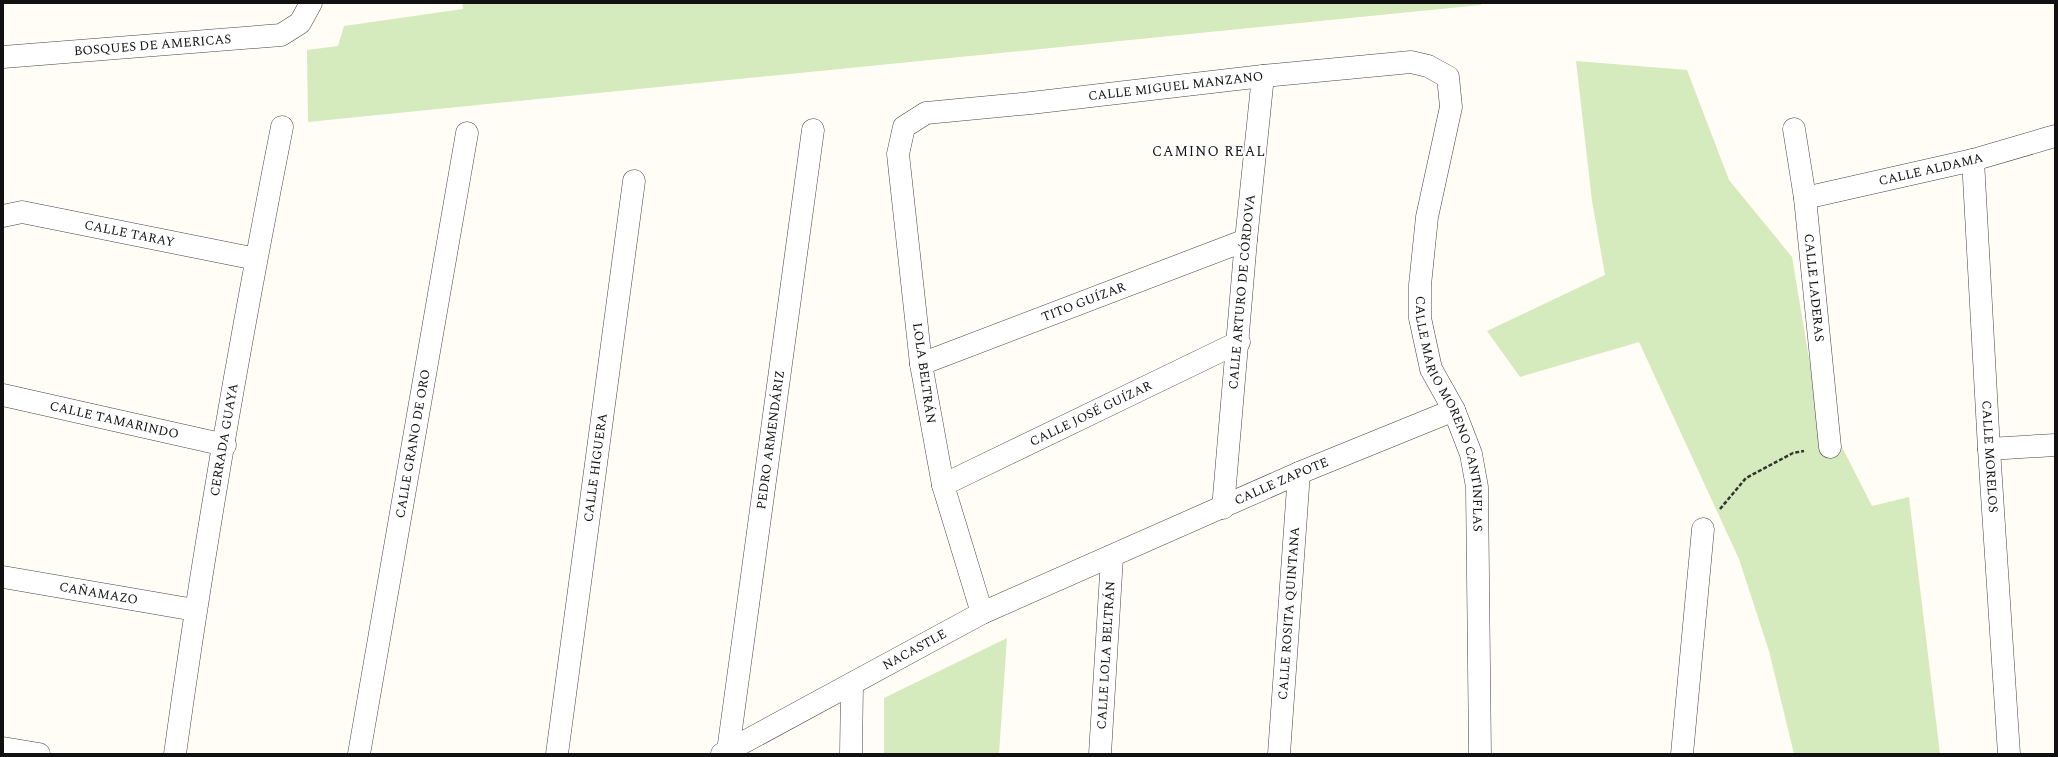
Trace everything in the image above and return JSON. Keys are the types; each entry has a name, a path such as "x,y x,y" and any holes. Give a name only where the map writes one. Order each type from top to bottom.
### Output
{"street":[{"name":"BOSQUES DE AMERICAS","path":"3,57 281,35 300,23 312,3"},
{"name":"CALLE MIGUEL MANZANO","path":"904,127 926,113 1031,104 1263,76 1410,62 1428,66 1448,77"},
{"name":"CALLE ARTURO DE CÓRDOVA","path":"1223,508 1239,342 1246,240 1263,76"},
{"name":"CALLE MARIO MORENO CANTINFLAS","path":"1448,77 1452,107 1427,217 1420,285 1420,318 1431,369 1454,410 1471,454 1477,487 1480,754"},
{"name":"CERRADA GUAYA","path":"175,754 195,610 225,445 256,259 282,127"},
{"name":"LOLA BELTRÁN","path":"904,127 898,154 921,364 943,485 982,613"},
{"name":"CALLE LADERAS","path":"1794,129 1805,198 1830,447"},
{"name":"PEDRO ARMENDÁRIZ","path":"725,752 813,130"},
{"name":"CALLE GRANO DE ORO","path":"359,754 467,133"},
{"name":"CALLE ALDAMA","path":"1805,198 1973,160 2055,136"},
{"name":"CALLE MORELOS","path":"1973,160 1988,449 2009,754"},
{"name":"CALLE HIGUERA","path":"557,754 634,181"},
{"name":"CALLE TARAY","path":"3,216 22,212 256,259"},
{"name":"TITO GUÍZAR","path":"921,364 1246,240"},
{"name":"CALLE JOSÉ GUÍZAR","path":"943,485 1239,342"},
{"name":"CALLE TAMARINDO","path":"3,395 225,445"},
{"name":"CALLE ZAPOTE","path":"1112,557 1299,473 1454,410"},
{"path":"1988,449 2055,445"},
{"name":"CALLE ROSITA QUINTANA","path":"1279,754 1299,473"},
{"path":"1682,754 1703,529"},
{"name":"NACASTLE","path":"725,752 852,685 982,613 1112,557"},
{"name":"CALLE LOLA BELTRÁN","path":"1100,754 1112,557"},
{"name":"CAÑAMAZO","path":"3,577 195,610"},
{"path":"851,754 852,685"},
{"path":"3,748 39,754"}],"path":[{"path":"1703,529 1746,478 1793,453 1830,447"}],"green space":[{"path":"462,3 1481,3 1481,5 308,122 307,50 338,46 344,26 463,9"},
{"path":"1576,61 1687,70 1729,180 1792,257 1815,394 1872,506 1909,497 1940,754 1794,754 1769,651 1739,559 1639,342 1520,377 1487,331 1605,275 1592,201"},
{"path":"1007,638 999,754 884,754 884,698"}],"district":[{"name":"CAMINO REAL","path":"1209,151"}]}
